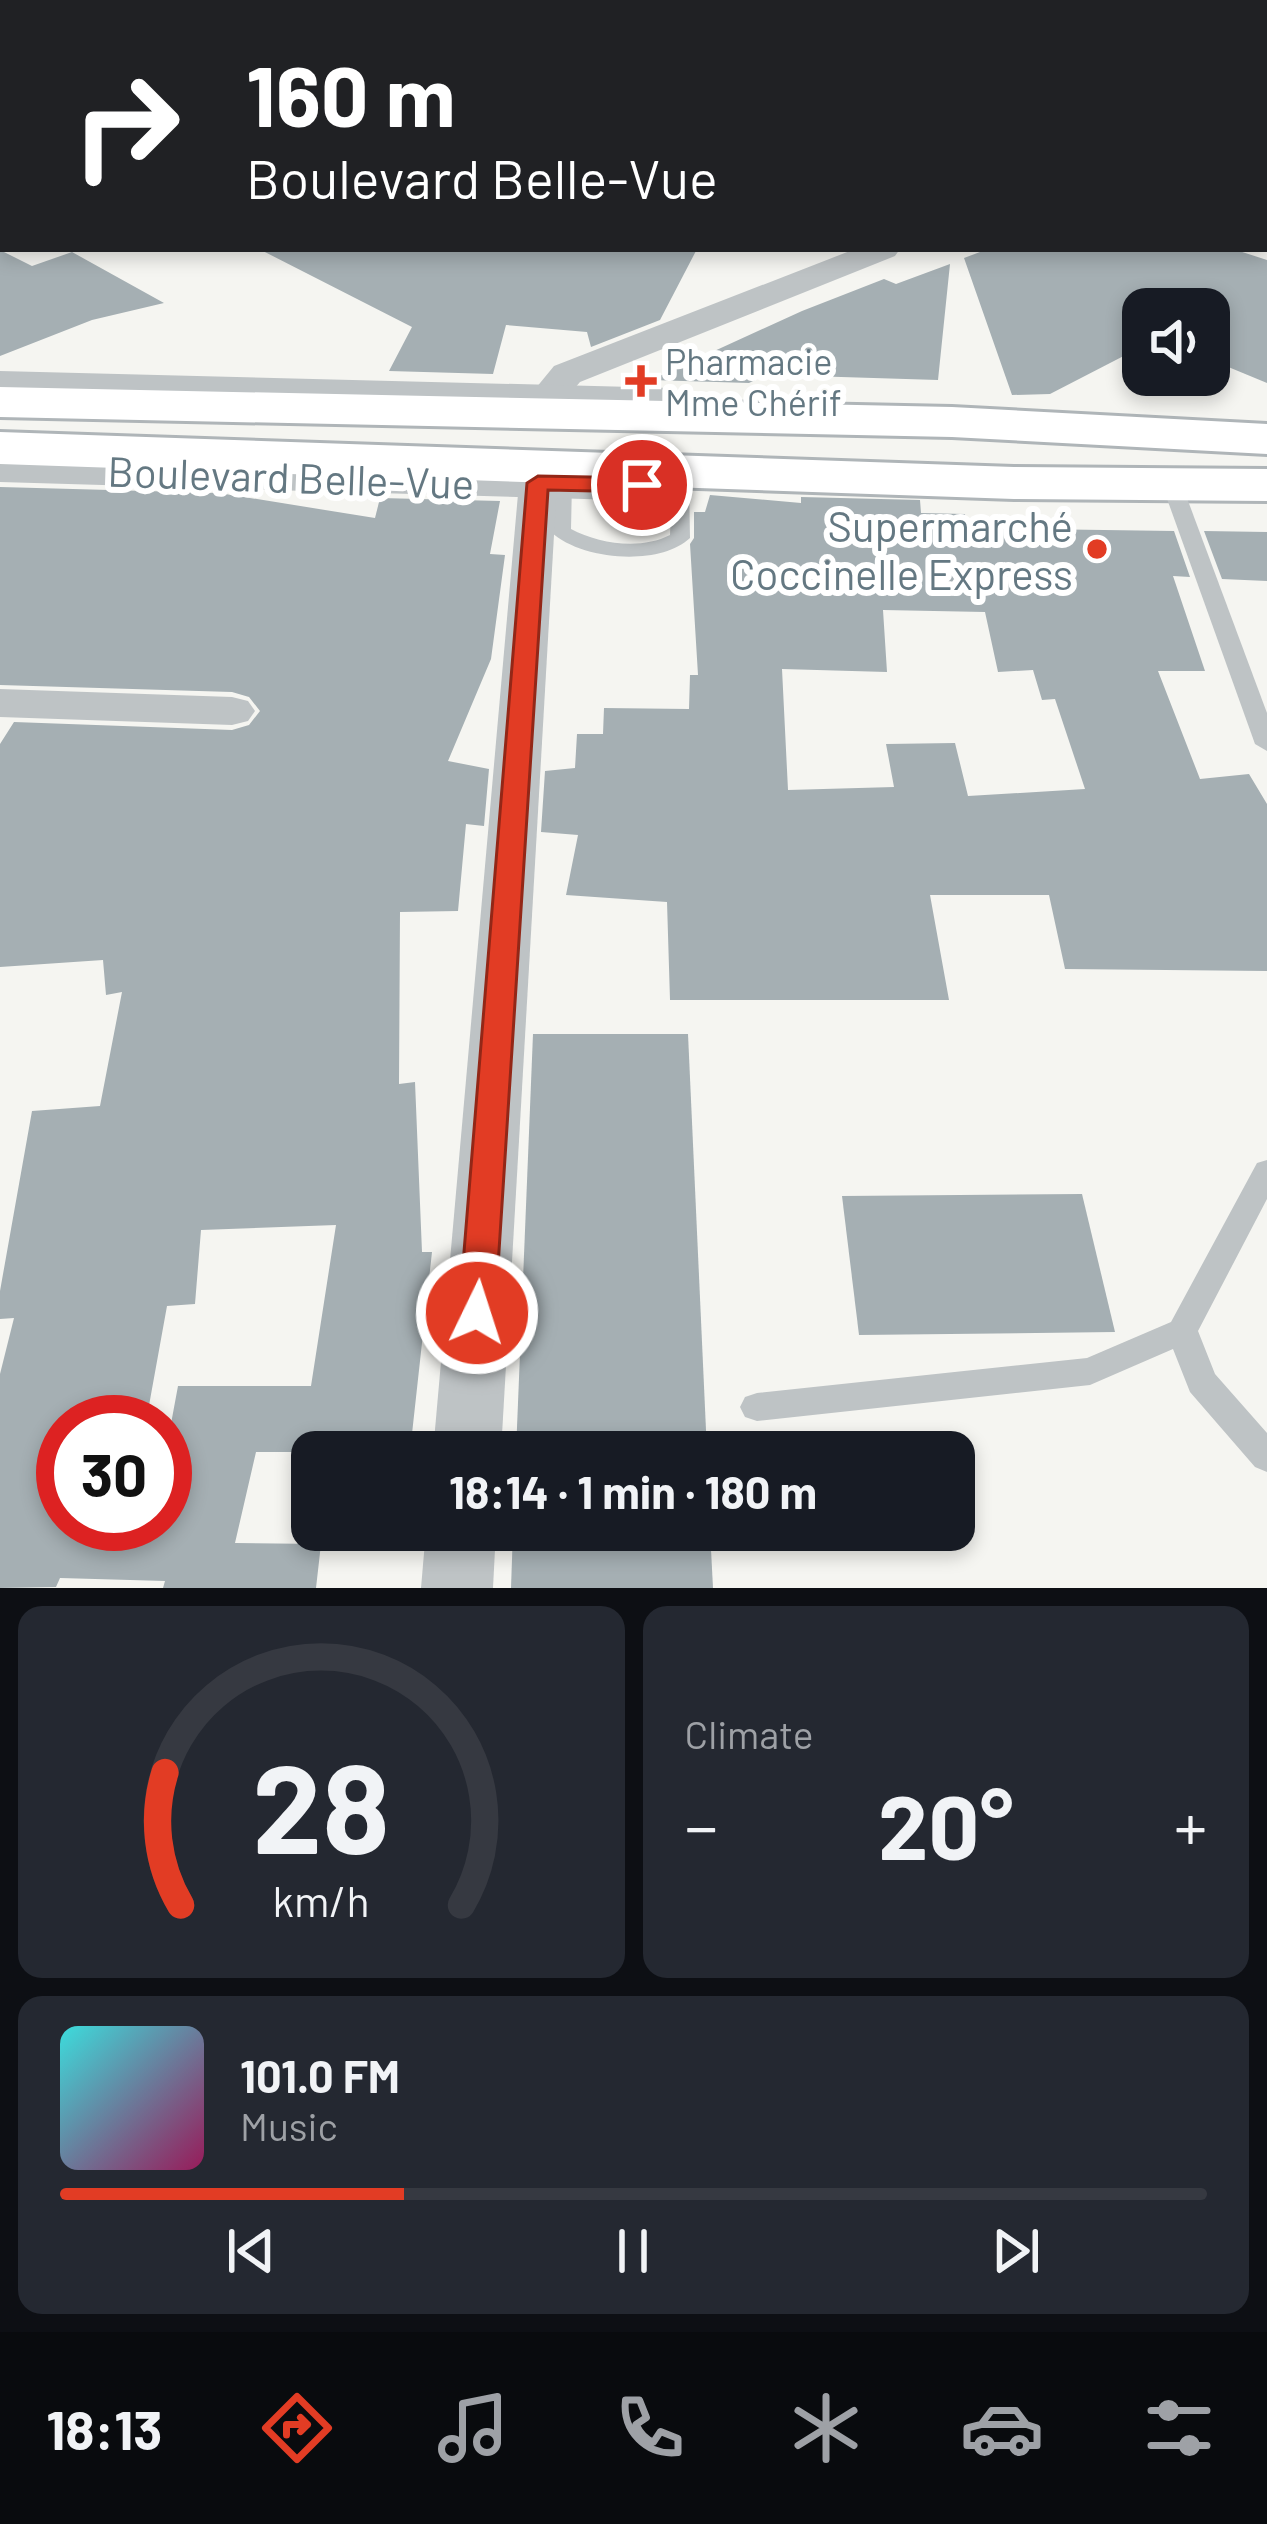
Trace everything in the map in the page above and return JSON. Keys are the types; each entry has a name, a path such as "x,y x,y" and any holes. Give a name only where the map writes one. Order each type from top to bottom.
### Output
{"main road":[{"name":"Boulevard Belle-Vue","path":"0,402 539,407 1267,439"},
{"path":"1029,483 1048,427"},
{"name":"Boulevard Belle-Vue","path":"0,448 1029,483 1267,485"}],"street":[{"path":"539,407 567,374 876,252"},
{"name":"Boulevard Belle-Vue","path":"0,384 539,407"},
{"name":"Boulevard Belle-Vue","path":"0,468 919,492 1029,483"},
{"path":"468,1431 550,483"},
{"path":"0,703 232,711"},
{"path":"457,1588 460,1551"}],"lane":[{"path":"1172,482 1267,744"},
{"path":"758,1407 1090,1372 1182,1331 1267,1171"},
{"path":"1182,1331 1202,1382 1267,1456"}],"building":[{"path":"0,252 32,266 72,252 164,303 92,320 0,356"},
{"path":"265,252 695,252 660,320 591,347 587,332 506,325 493,374 389,371 412,327"},
{"path":"980,252 1242,252 1267,260 1267,383 1230,368 1230,288 1122,288 1122,357 1050,394 1012,395 964,258"},
{"path":"950,264 938,380 809,376 785,365 749,383 651,380 884,279 896,284"},
{"path":"0,487 219,493 375,518 380,498 500,501 490,554 505,555 491,659 448,761 489,769 484,826 466,824 458,911 400,912 399,1084 415,1082 422,1252 432,1252 412,1431 291,1431 291,1452 256,1452 235,1543 291,1544 291,1551 320,1551 316,1588 163,1588 165,1581 60,1578 56,1587 0,1588 0,1374 14,1318 0,1319 0,1291 32,1111 100,1106 122,992 106,995 103,960 0,967 0,744 14,722 232,730 249,725 260,711 249,697 232,692 0,685","holes":["336,1225 311,1386 178,1386 176,1395 192,1395 192,1551 36,1551 36,1395 151,1395 167,1306 195,1304 201,1230"]},
{"path":"710,495 801,503 801,497 920,500 921,513 965,514 966,528 1174,531 1190,577 1173,576 1205,671 1158,671 1200,779 1249,774 1267,804 1267,971 1065,969 1049,895 930,895 949,1000 670,1000 667,902 566,895 578,835 541,832 545,771 575,768 577,734 603,734 604,708 689,709 690,675 698,675 690,544 694,512 705,512","holes":["883,610 985,612 998,672 1033,670 1042,700 1055,699 1085,789 968,796 955,743 886,744 894,787 788,790 782,669 887,672"]},
{"path":"1204,531 1267,532 1267,581 1222,579"},
{"path":"533,1034 688,1034 706,1431 517,1431"},
{"path":"1082,1194 1115,1332 859,1335 842,1196"},
{"path":"512,1551 711,1551 713,1588 511,1588"}],"place":[{"name":"Pharmacie Mme Chérif","path":"641,381"},
{"name":"Supermarché Coccinelle Express","path":"1097,549"}],"route":[{"path":"477,1313 538,483 642,485"}]}
